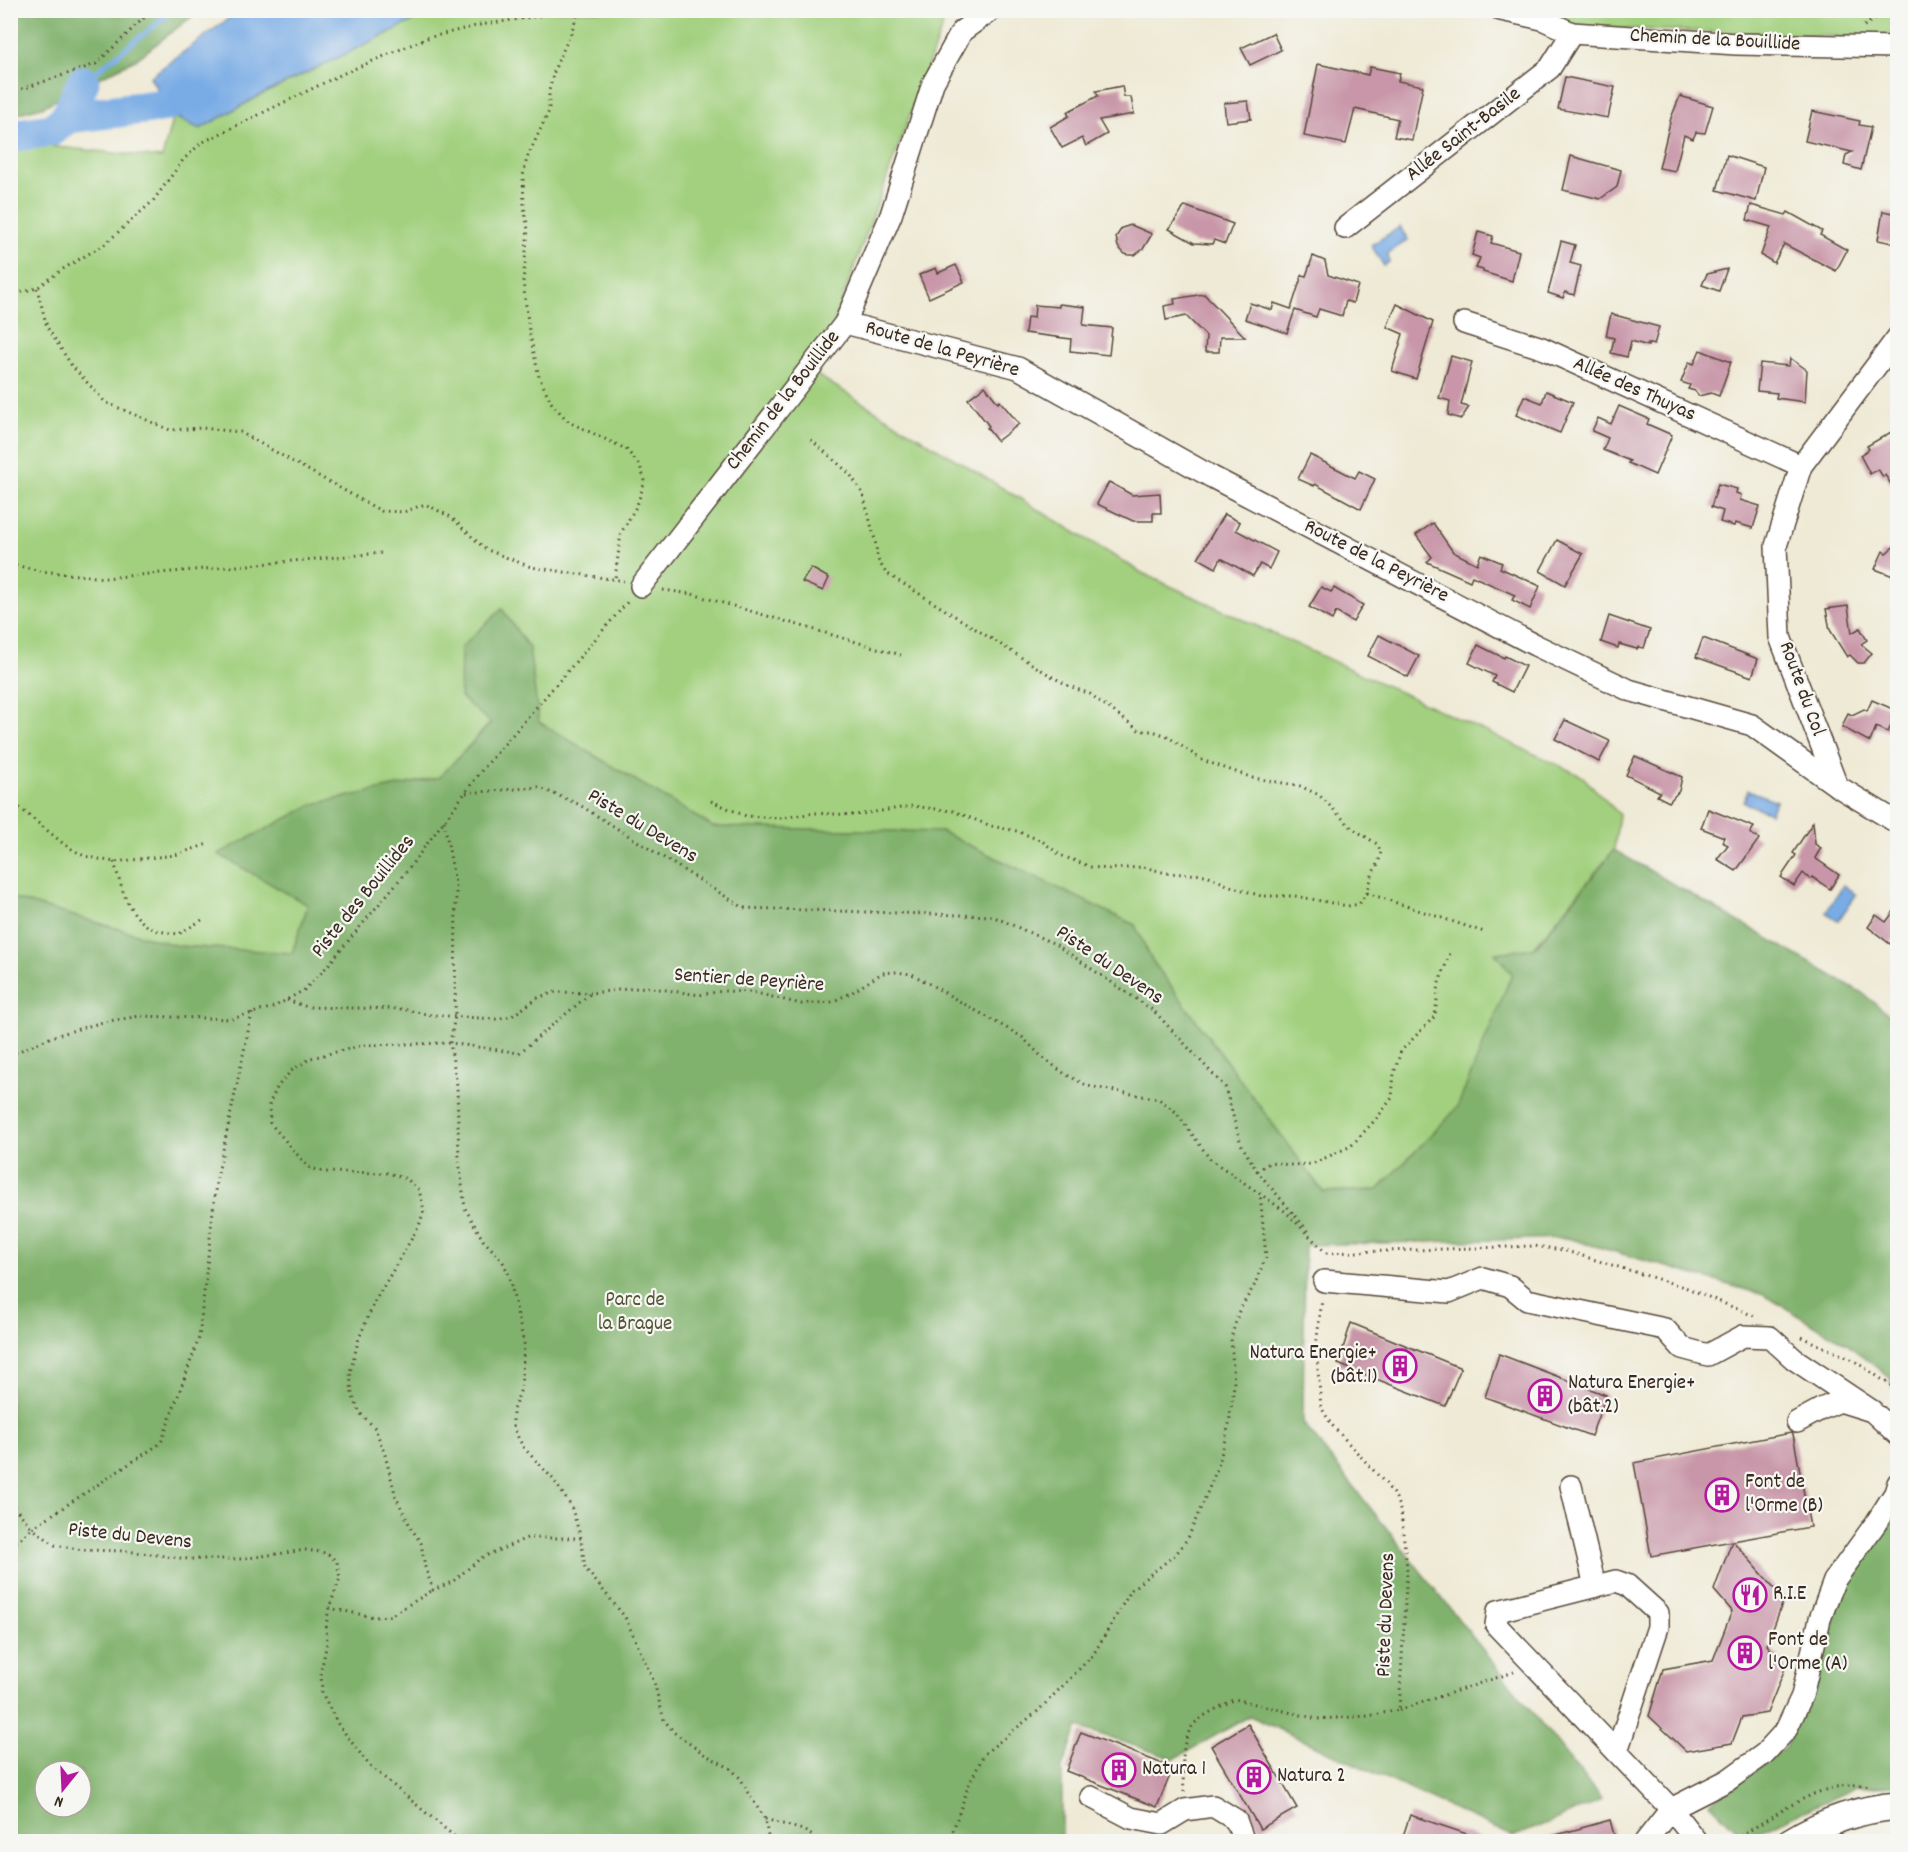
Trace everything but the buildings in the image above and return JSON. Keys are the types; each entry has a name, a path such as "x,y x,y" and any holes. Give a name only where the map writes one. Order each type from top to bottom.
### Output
{"main road":[{"path":"1790,1842 1839,1818 1897,1811"},
{"path":"1828,1842 1845,1833 1869,1826 1897,1811"}],"street":[{"name":"Chemin de la Bouillide","path":"641,586 845,323 891,215 933,83 962,32 991,10"},
{"name":"Chemin de la Bouillide","path":"1501,10 1542,20 1572,33 1736,44 1898,47"},
{"name":"Allée Saint-Basile","path":"1345,228 1550,69 1572,33"},
{"name":"Route de la Peyrière","path":"845,323 1018,368 1212,477 1535,645 1629,690 1752,725 1837,786 1898,823"},
{"name":"Allée des Thuyas","path":"1464,323 1542,348 1801,466"},
{"name":"Route du Col","path":"1837,786 1780,637 1776,546 1801,466 1898,337"},
{"path":"1324,1281 1449,1292 1483,1278 1510,1286 1527,1300 1665,1329 1682,1348 1708,1355 1743,1336 1770,1337 1794,1359 1872,1411 1898,1435"},
{"path":"1797,1422 1821,1408 1840,1401 1872,1411"},
{"path":"1645,1842 1671,1809 1728,1780 1764,1754 1786,1730 1802,1696 1820,1619 1834,1581 1876,1523 1895,1493 1898,1483"},
{"path":"1571,1486 1595,1586"},
{"path":"1617,1751 1658,1628 1658,1613 1627,1585 1616,1581 1498,1611 1496,1625 1671,1809 1697,1842"},
{"path":"1091,1797 1131,1818 1162,1824 1185,1810 1213,1806 1236,1820 1244,1842"}],"path":[{"path":"10,93 96,64 152,10"},
{"path":"10,295 37,288 63,269 105,244 153,201 183,160 201,143 342,74 427,38 480,25 546,15 557,10"},
{"path":"579,10 555,68 549,91 549,111 527,158 523,176 528,230 523,282 537,368 552,404 568,422 626,449 640,466 645,481 637,505 621,533 615,579"},
{"path":"37,288 47,327 72,366 105,402 170,430 202,428 240,432 381,511 404,512 425,504 451,517 485,549 531,567 615,579 641,586 692,594 901,655"},
{"path":"711,801 746,816 780,818 815,813 855,815 913,806 953,811 991,826 1017,831 1042,841 1060,855 1091,867 1109,869 1144,867 1166,873 1208,875 1227,885 1261,896 1295,896 1348,906 1359,904 1367,893 1372,872 1378,864 1381,852 1377,844 1352,828 1319,795 1300,786 1253,778 1202,760 1167,735 1153,730 1140,731 1090,694 1068,686 1051,676 886,573 878,560 863,494 850,474 810,438"},
{"path":"10,564 41,571 105,578 381,553"},
{"name":"Piste des Bouillides","path":"10,1055 54,1036 103,1022 141,1016 231,1019 274,1007 304,990 406,873 482,770 641,586"},
{"name":"Piste du Devens","path":"466,793 538,787 578,804 744,908 992,916 1055,944 1154,1011 1224,1087 1241,1144 1257,1172 1326,1253 1316,1345 1321,1407 1331,1424 1386,1484 1396,1498 1401,1513 1407,1568 1399,1710"},
{"path":"10,800 65,845 84,856 114,862 175,855 208,844"},
{"path":"444,821 456,889 454,1016 450,1043 457,1085 459,1160 465,1208 483,1239 502,1260 509,1275 524,1344 522,1389 513,1410 513,1427 523,1447 553,1479 571,1506 581,1538 585,1568 625,1617 654,1682 664,1719 675,1733 704,1754 730,1768 741,1779 765,1820 770,1842"},
{"path":"114,862 132,913 152,929 179,934 205,918"},
{"path":"1367,893 1484,933"},
{"path":"1257,1172 1271,1161 1289,1165 1312,1164 1341,1151 1351,1146 1377,1118 1392,1098 1394,1073 1401,1051 1435,1016 1438,983 1449,953"},
{"name":"Sentier de Peyrière","path":"287,1000 307,1007 402,1009 431,1015 496,1019 513,1016 539,997 556,992 591,993 646,987 699,995 723,991 752,992 801,1004 831,1002 882,973 912,974 1022,1037 1042,1057 1065,1074 1088,1086 1159,1100 1176,1112 1210,1159 1286,1212 1326,1253"},
{"path":"433,1590 425,1567 422,1544 411,1528 396,1497 375,1428 360,1413 352,1394 350,1372 359,1338 375,1301 420,1226 424,1210 419,1190 407,1179 388,1173 324,1172 308,1167 270,1124 269,1104 278,1086 291,1071 311,1058 366,1045 450,1043 519,1053 591,993"},
{"name":"Piste du Devens","path":"252,1014 216,1184 199,1338 161,1443 32,1528 55,1545 83,1550 126,1551 188,1559 240,1559 306,1550 327,1553 337,1562 340,1578 329,1608 326,1625 327,1643 321,1671 322,1693 338,1724 369,1765 461,1842"},
{"path":"950,1842 969,1786 984,1754 1038,1711 1093,1655 1132,1589 1176,1554 1188,1538 1218,1467 1229,1424 1234,1385 1231,1338 1239,1311 1254,1286 1266,1257 1260,1193"},
{"path":"1326,1253 1534,1246 1563,1250 1687,1288 1761,1319"},
{"path":"1792,1333 1853,1360 1898,1390"},
{"path":"10,1502 32,1528 10,1548"},
{"path":"329,1608 374,1617 390,1616 433,1590 452,1582 481,1558 527,1538 581,1538"},
{"path":"1898,1639 1895,1660 1898,1719"},
{"path":"1185,1810 1182,1761 1187,1737 1195,1723 1235,1699 1317,1719 1369,1716 1399,1710 1534,1665"},
{"path":"765,1820 803,1830 822,1842"}],"green space":[{"path":"10,11 199,11 138,58 42,107 11,115"},
{"path":"443,11 948,11 815,374 1142,573 1582,776 1619,814 1614,850 1512,974 1458,1108 1378,1190 1323,1192 1151,959 1135,925 942,832 713,827 562,736 1213,1282 93,1804 93,1759 33,1759 33,1819 60,1819 11,1842 10,1550 491,722 440,777 314,804 219,854 308,905 292,953 178,946 11,898 11,142 162,158 173,116 200,129 259,96 425,15"},
{"path":"1516,11 1897,11 1897,36 1849,37 1579,27"},
{"name":"Parc de la Brague","path":"502,609 529,648 539,722 713,827 942,832 1135,925 1151,959 1323,1192 1378,1190 1457,1108 1512,974 1495,953 1535,948 1614,850 1861,992 1897,1021 1897,1400 1890,1378 1847,1344 1764,1295 1567,1238 1305,1245 1303,1423 1602,1800 1514,1837 1250,1716 1174,1759 1078,1727 1062,1768 1062,1841 11,1841 11,898 178,946 292,953 308,905 218,854 314,804 440,777 491,723 460,697 461,647"},
{"path":"1897,1495 1897,1785 1857,1787 1745,1838 1710,1803 1784,1749 1808,1696 1832,1602"}],"water":[{"path":"240,10 443,11 425,15 259,96 200,129 173,116 150,77"},
{"path":"1400,227 1408,240 1388,253 1389,262 1384,266 1371,245"},
{"path":"1748,790 1776,801 1770,813 1743,802"},
{"path":"1843,885 1856,895 1838,921 1826,912"}],"waterway":[{"path":"83,82 174,10"},
{"path":"10,136 52,130 67,117 83,82"},
{"path":"67,117 167,105"}],"place":[{"name":"Natura Energie+ (bât.1)","path":"1400,1366"},
{"name":"Natura Energie+ (bât.2)","path":"1545,1396"},
{"name":"Font de l'Orme (B)","path":"1722,1495"},
{"name":"R.I.E","path":"1750,1595"},
{"name":"Font de l'Orme (A)","path":"1745,1653"},
{"name":"Natura 1","path":"1119,1770"},
{"name":"Natura 2","path":"1254,1777"}]}
